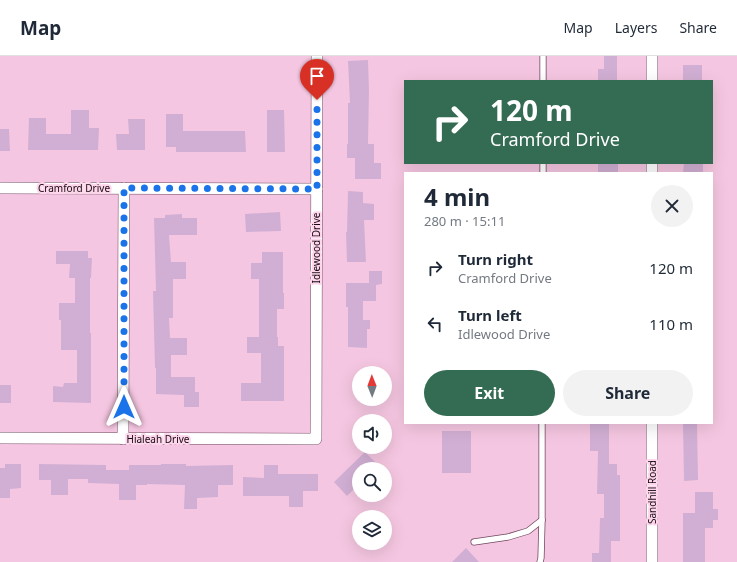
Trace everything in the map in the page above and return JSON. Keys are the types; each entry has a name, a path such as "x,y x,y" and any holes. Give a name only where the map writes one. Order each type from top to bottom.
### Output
{"street":[{"name":"Idlewood Drive","path":"316,439 317,56"},
{"path":"652,56 652,80"},
{"name":"Cramford Drive","path":"0,188 317,189"},
{"path":"123,439 124,188"},
{"name":"Sandhill Road","path":"652,424 652,562"},
{"name":"Hialeah Drive","path":"0,438 316,439"}],"lane":[{"path":"543,56 543,80"},
{"path":"540,562 542,520 542,424"},
{"path":"474,542 508,537 528,531 542,520"}],"building":[{"path":"604,56 617,56 617,80 598,80 598,69 604,69"},
{"path":"368,60 368,144 374,144 374,163 381,163 381,179 355,179 355,158 347,158 348,103 350,103 348,61"},
{"path":"683,65 702,65 702,80 683,80"},
{"path":"71,110 89,110 89,128 99,128 98,150 28,150 29,118 46,118 46,134 71,134"},
{"path":"267,110 284,110 285,152 267,152"},
{"path":"166,114 183,114 183,131 245,131 246,152 176,152 176,147 166,147"},
{"path":"128,119 145,119 145,150 117,150 116,134 129,134"},
{"path":"0,129 9,129 10,151 0,151"},
{"path":"598,164 618,164 618,172 598,172"},
{"path":"684,164 703,164 703,172 683,172"},
{"path":"348,191 363,192 363,203 374,204 374,220 364,220 366,262 347,262 346,232"},
{"path":"280,212 281,231 246,232 245,214"},
{"path":"182,214 182,218 197,218 197,235 169,235 171,262 186,262 186,279 173,279 173,318 169,318 170,338 187,338 187,355 171,355 171,377 195,377 195,392 199,392 199,407 184,407 184,395 156,394 153,291 156,291 154,218 165,218 165,215"},
{"path":"56,251 88,251 88,258 92,258 90,278 91,403 53,402 53,386 63,387 64,383 77,383 77,350 61,350 61,320 59,320 59,303 75,303 75,278 69,278 70,264 56,264"},
{"path":"262,252 283,252 284,309 277,309 277,337 278,346 284,346 284,401 241,401 241,383 261,383 261,353 247,353 247,337 259,337 259,279 251,279 251,263 262,263"},
{"path":"369,271 382,271 382,284 376,285 376,301 363,301 363,320 370,320 370,329 367,329 367,348 348,347 348,307 346,307 346,283 369,283"},
{"path":"0,385 11,385 11,403 0,403"},
{"path":"590,424 609,424 609,464 617,464 617,475 620,475 620,541 611,541 611,562 592,562 592,553 599,553 600,518 604,518 604,494 597,494 598,451 590,451"},
{"path":"683,424 697,424 698,480 684,481"},
{"path":"442,431 471,431 471,473 442,473"},
{"path":"363,454 367,454 375,462 355,462"},
{"path":"5,464 21,464 21,488 10,489 10,498 0,498 0,468 5,468"},
{"path":"39,464 106,465 106,470 129,470 129,465 233,465 233,485 218,485 218,497 197,498 197,509 184,509 185,485 136,485 136,500 119,500 119,484 88,483 88,479 68,479 68,495 51,495 51,480 39,480"},
{"path":"264,465 278,465 278,474 318,474 318,491 303,491 303,507 289,507 289,496 243,496 243,477 264,478"},
{"path":"352,465 352,491 347,496 334,482"},
{"path":"695,492 713,492 713,509 718,509 718,520 713,520 713,528 705,528 705,562 683,562 683,513 695,513"},
{"path":"466,548 479,562 452,562"}],"route":[{"path":"124,407 124,188 317,189 317,100"}]}
